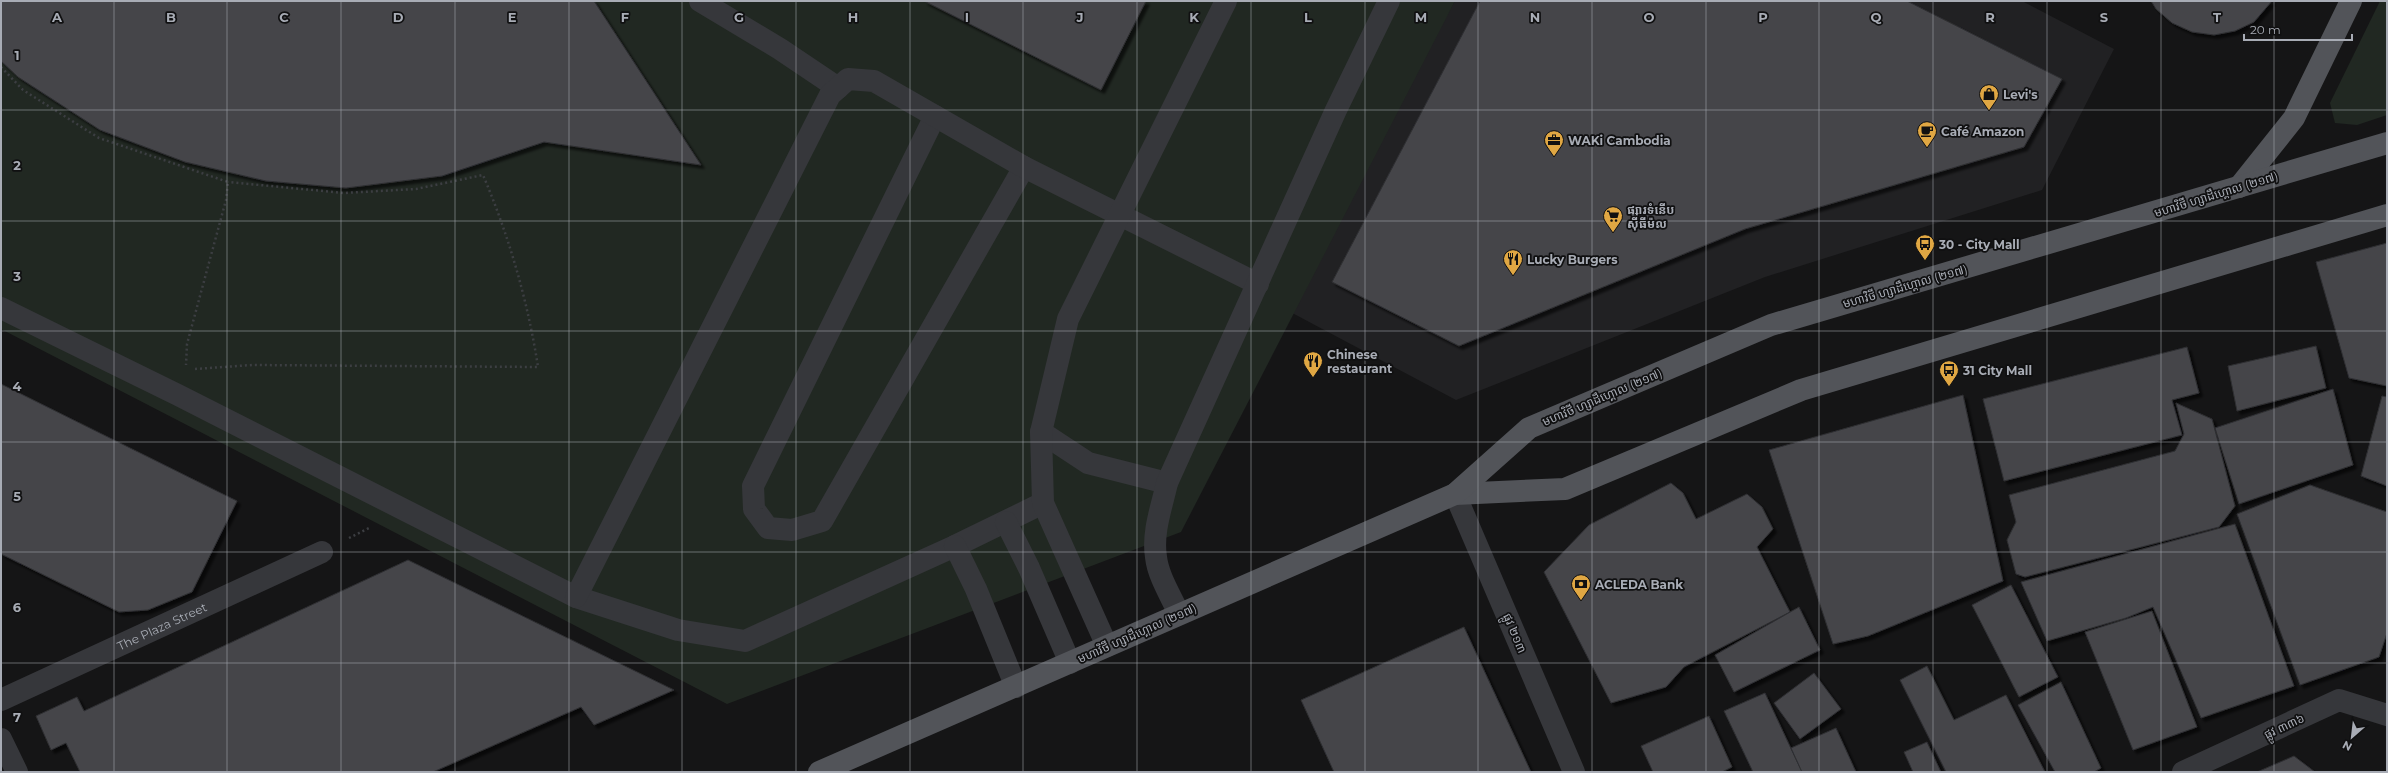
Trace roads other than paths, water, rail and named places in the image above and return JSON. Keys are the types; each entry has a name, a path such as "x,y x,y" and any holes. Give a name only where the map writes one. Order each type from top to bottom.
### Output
{"main road":[{"path":"2239,187 2294,118 2351,1"},
{"name":"មហាវិថី ហ្សាដឹហ្គោល (២១៧)","path":"819,772 1455,494 1529,428 1771,325 2387,143"},
{"name":"មហាវិថី ហ្សាដឹហ្គោល (២១៧)","path":"1455,494 1565,489 1801,390 2387,215"}],"street":[{"path":"700,1 780,49 838,88"},
{"path":"1107,646 1043,503 1041,432 1068,319 1226,1"},
{"path":"1179,614 1158,567 1156,556 1155,538 1167,483 1336,110 1389,1"},
{"path":"576,597 830,95 848,79 874,81 1024,167 1258,284"},
{"path":"935,116 753,486 754,510 768,528 792,530 822,521 1024,167"},
{"path":"1,308 178,395 576,597 678,630 745,641 955,546 1043,503"},
{"path":"1041,432 1088,463 1167,483"},
{"name":"ផ្លូវ ២១៣","path":"1455,494 1574,772"},
{"path":"1006,522 1029,568 1070,663"},
{"path":"955,546 976,590 1016,687"},
{"name":"The Plaza Street","path":"1,700 322,552"},
{"name":"ផ្លូវ ៣៣៦","path":"2183,772 2339,700 2387,715"},
{"path":"1,739 17,772"}],"place":[{"name":"Levi's","path":"1989,111"},
{"name":"Café Amazon","path":"1927,148"},
{"name":"WAKi Cambodia","path":"1554,157"},
{"name":"ផ្សារទំនើប ស៊ីធីម៉ល","path":"1613,233"},
{"name":"30 - City Mall","path":"1925,261"},
{"name":"Lucky Burgers","path":"1513,276"},
{"name":"Chinese restaurant","path":"1313,378"},
{"name":"31 City Mall","path":"1949,387"},
{"name":"ACLEDA Bank","path":"1581,601"}]}
